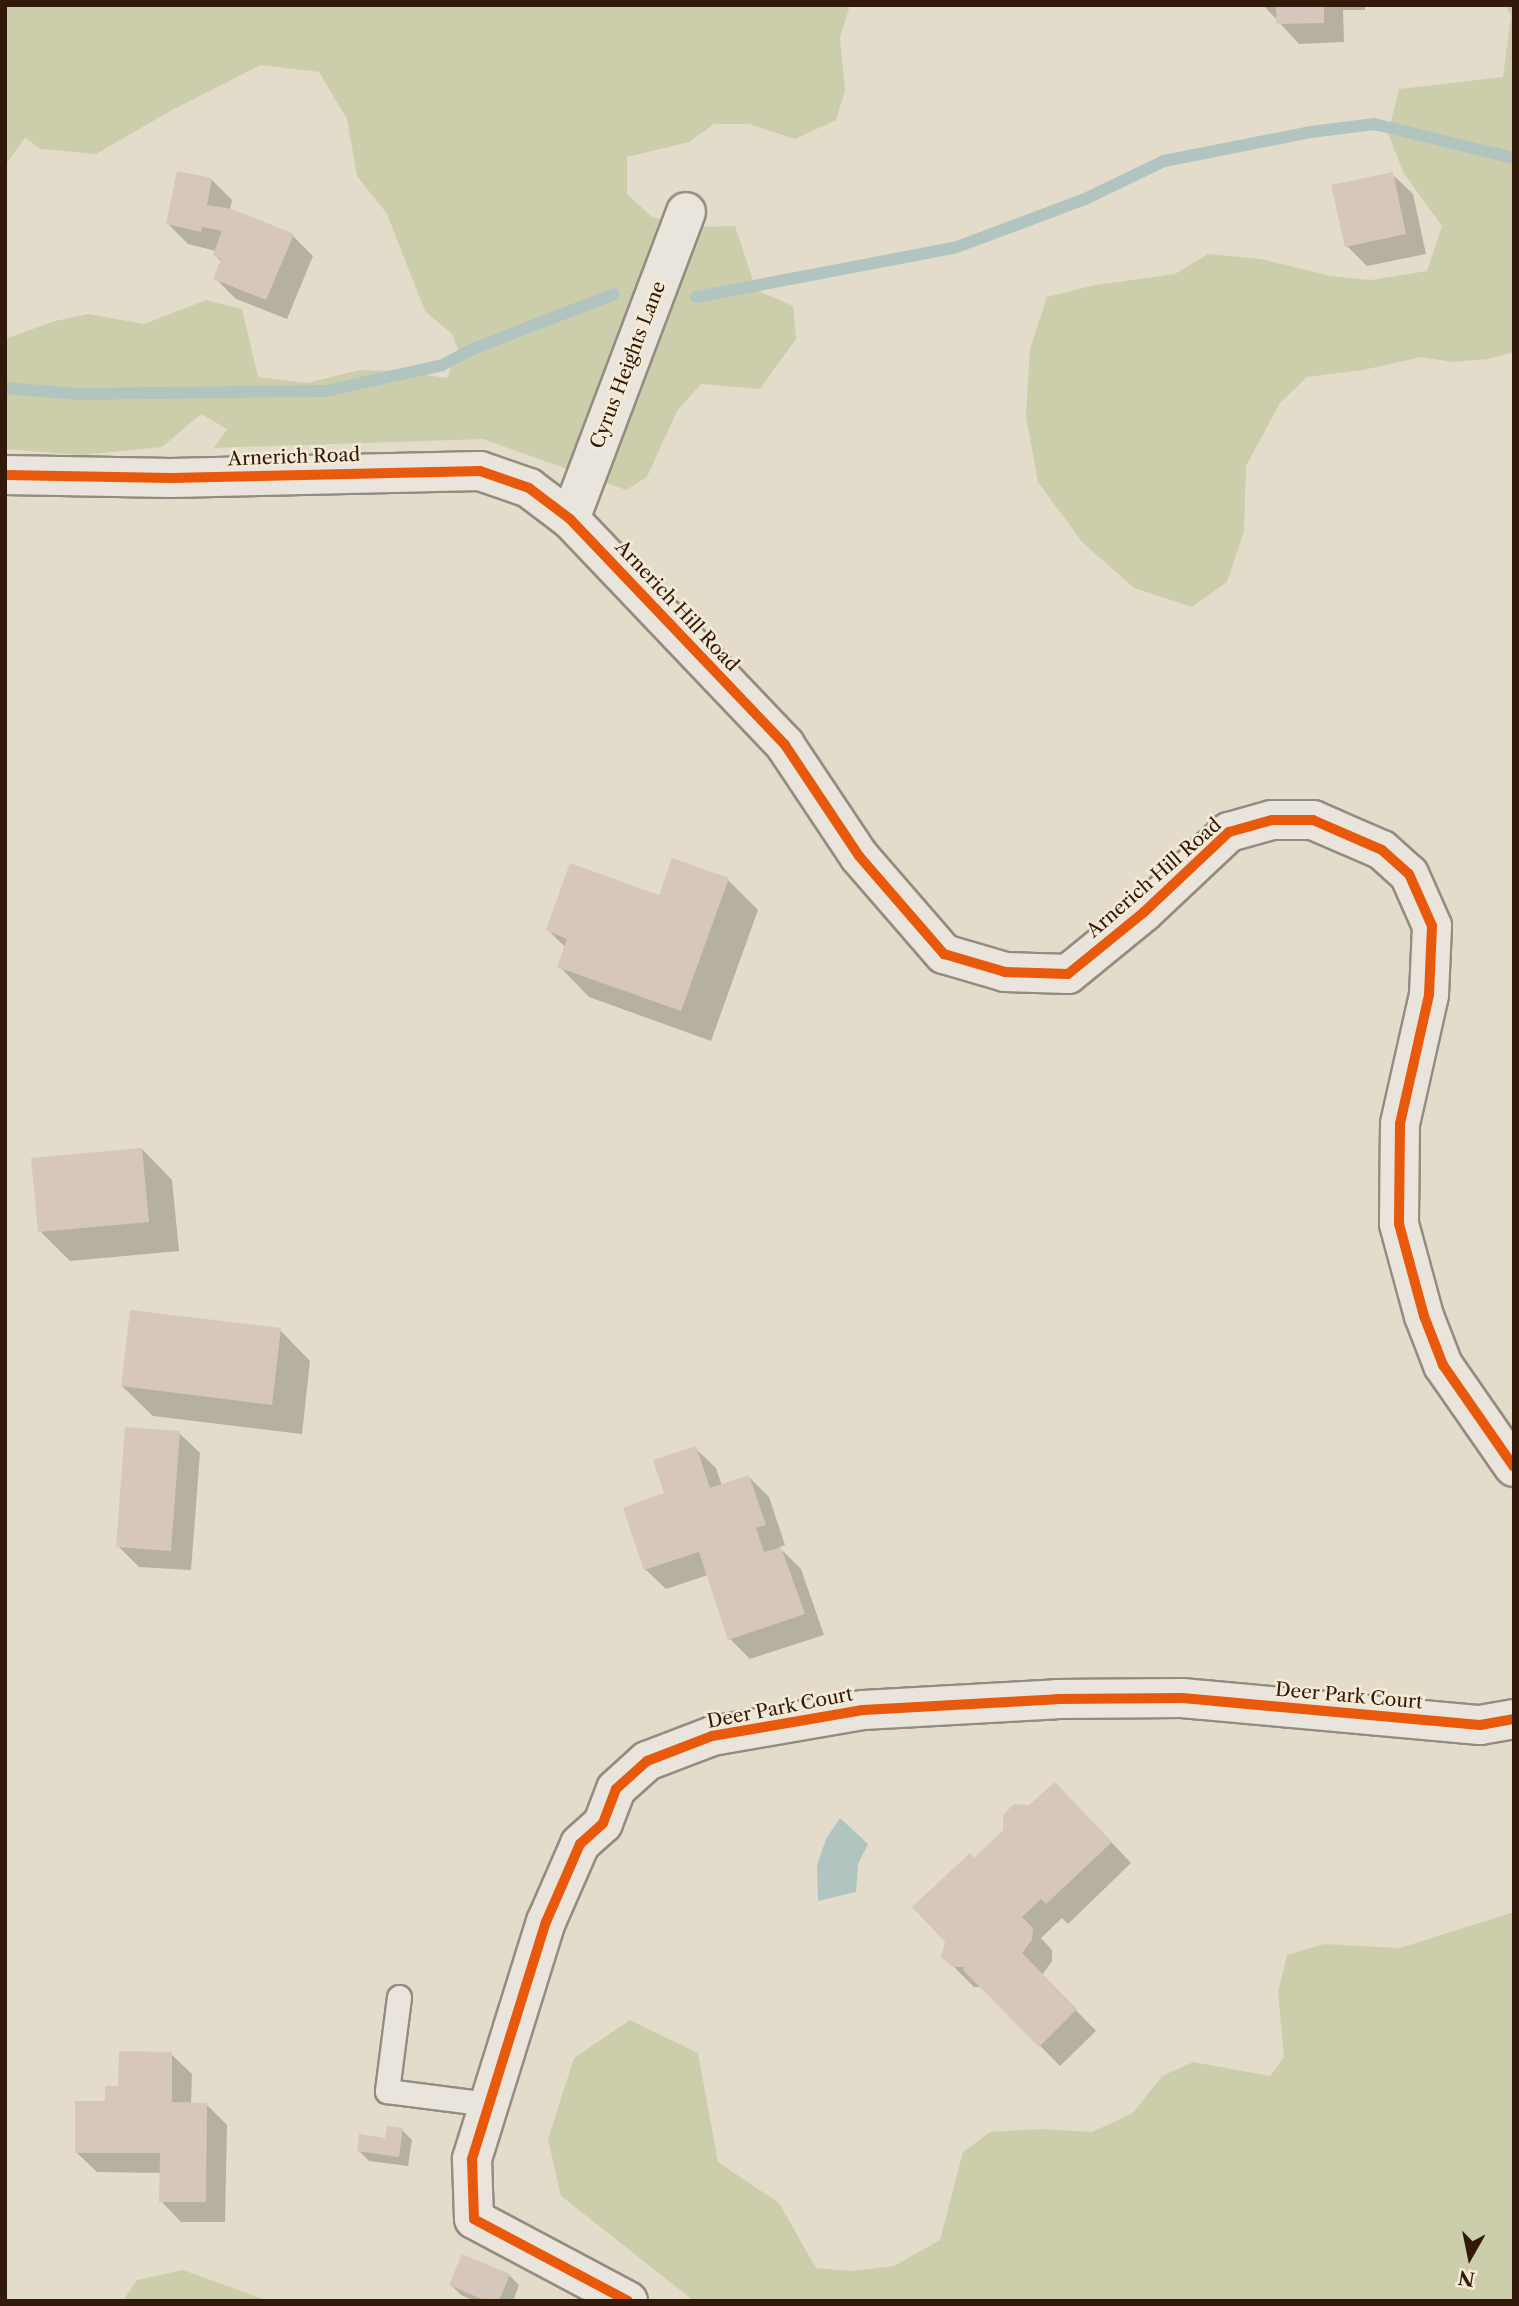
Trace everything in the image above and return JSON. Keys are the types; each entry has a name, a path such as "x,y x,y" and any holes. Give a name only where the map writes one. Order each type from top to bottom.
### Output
{"street":[{"name":"Cyrus Heights Lane","path":"570,519 686,212"},
{"name":"Arnerich Road","path":"5,475 171,478 480,471 529,488 570,519"},
{"name":"Arnerich Hill Road","path":"570,519 785,745 859,856 944,954 1004,972 1068,974 1144,912 1229,832 1272,820 1313,820 1382,850 1409,874 1432,926 1429,995 1400,1124 1399,1224 1424,1316 1443,1365 1514,1467"},
{"name":"Deer Park Court","path":"628,2301 474,2219 472,2158 546,1922 580,1844 603,1823 616,1789 647,1761 699,1741 863,1710 1057,1699 1182,1698 1480,1725 1514,1719"}],"lane":[{"path":"399,1997 387,2091 489,2104"}],"green space":[{"path":"5,5 850,5 840,38 845,91 836,120 795,139 749,124 714,124 689,142 627,157 627,194 652,217 696,227 735,226 756,290 793,306 796,339 760,389 701,384 677,411 647,477 626,490 483,439 214,448 227,429 201,414 162,447 81,455 5,449 5,339 55,321 88,314 144,324 206,300 242,309 258,377 307,383 360,370 402,371 447,378 458,350 452,334 425,311 387,214 357,176 347,119 319,72 261,65 172,110 96,154 41,149 25,138 5,165"},
{"path":"1505,5 1514,5 1514,352 1488,359 1452,362 1421,357 1363,370 1307,377 1280,403 1246,466 1244,531 1227,582 1192,607 1134,588 1082,542 1038,482 1026,416 1030,349 1047,297 1095,285 1175,274 1208,254 1261,259 1330,276 1371,280 1427,271 1442,226 1403,172 1388,133 1399,89 1503,77 1511,16"},
{"path":"1514,1912 1514,2301 694,2301 561,2196 548,2139 574,2058 630,2020 698,2053 718,2162 779,2203 816,2268 852,2271 894,2266 940,2240 963,2152 990,2132 1041,2129 1092,2132 1133,2113 1162,2076 1193,2062 1270,2076 1284,2057 1278,1992 1287,1955 1324,1944 1400,1948"},
{"path":"183,2270 263,2301 123,2301 137,2280"}],"shaded area":[{"path":"840,1818 868,1844 858,1864 856,1892 818,1901 817,1865 826,1839"}],"building":[{"path":"1276,5 1324,5 1324,23 1276,24"},
{"path":"177,171 212,178 207,205 232,209 294,234 266,300 213,279 221,259 213,255 222,231 202,227 201,232 166,224"},
{"path":"1393,172 1406,234 1345,247 1331,185"},
{"path":"672,858 729,878 681,1011 557,967 567,939 546,930 570,863 659,895"},
{"path":"142,1148 149,1222 38,1232 31,1158"},
{"path":"130,1310 281,1328 272,1405 121,1386"},
{"path":"125,1427 180,1431 171,1551 116,1547"},
{"path":"696,1446 710,1488 749,1475 766,1525 756,1528 764,1552 781,1547 805,1614 728,1640 699,1552 644,1570 623,1508 664,1493 653,1460"},
{"path":"1055,1782 1112,1842 1046,1904 1041,1899 1022,1917 1033,1928 1032,1940 1022,1953 1077,2009 1039,2047 963,1970 965,1967 952,1967 941,1957 945,1942 912,1907 970,1853 974,1858 1003,1830 1003,1815 1014,1804 1029,1805"},
{"path":"119,2051 172,2052 172,2102 207,2103 206,2202 159,2202 160,2153 75,2153 75,2101 105,2101 105,2086 118,2086"},
{"path":"387,2126 403,2128 399,2157 357,2151 359,2134 385,2138"},
{"path":"462,2254 510,2274 499,2301 486,2301 449,2285"}],"waterway":[{"path":"696,297 954,248 1085,199 1164,161 1311,132 1374,124 1514,158"},
{"path":"5,388 77,394 325,391 442,365 475,348 614,294"}],"cycle path":[{"path":"5,475 171,478 480,471 529,488 570,519 785,745 859,856 944,954 1005,972 1068,974 1144,912 1229,832 1272,820 1313,820 1382,850 1409,874 1432,926 1429,995 1400,1124 1399,1224 1424,1316 1443,1365 1514,1467"},
{"path":"628,2301 474,2219 472,2159 546,1922 580,1844 603,1823 616,1789 647,1761 712,1736 863,1710 1057,1699 1182,1698 1480,1725 1514,1719"}]}
